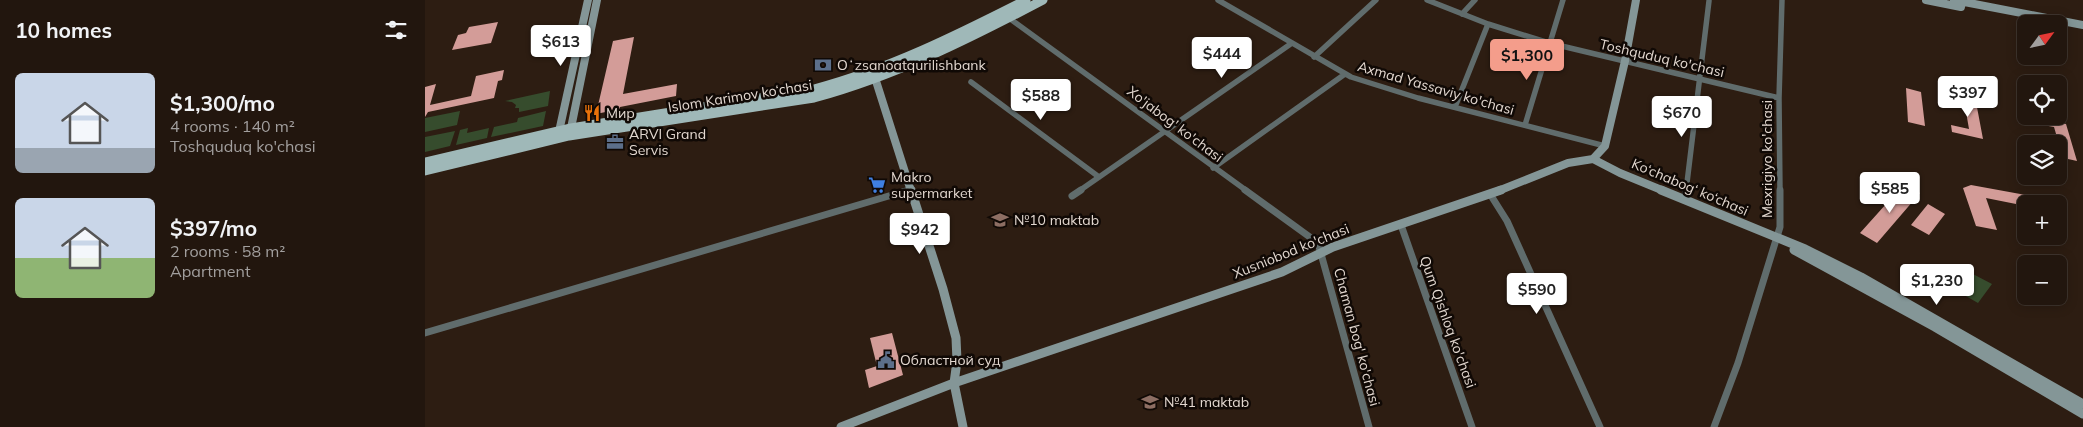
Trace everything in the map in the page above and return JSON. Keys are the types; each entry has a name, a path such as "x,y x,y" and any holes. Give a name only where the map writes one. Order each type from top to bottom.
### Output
{"main road":[{"name":"Islom Karimov ko‘chasi","path":"570,132 814,98 876,81 974,31 1026,0"},
{"name":"Islom Karimov ko‘chasi","path":"425,162 558,134 842,83 1009,18 1043,0"},
{"name":"Islom Karimov ko‘chasi","path":"425,171 558,134"}],"street":[{"path":"558,134 588,0"},
{"path":"570,132 597,0"},
{"name":"Axmad Yassaviy ko'chasi","path":"1218,0 1345,74 1418,98 1605,146"},
{"path":"1314,57 1376,0"},
{"name":"Toshquduq ko'chasi","path":"1427,0 1488,24 1549,43 1779,98"},
{"path":"1462,14 1475,0"},
{"path":"1525,125 1563,0"},
{"path":"1593,159 1605,146 1625,61 1636,0"},
{"name":"Mexrigiyo ko'chasi","path":"1714,427 1738,363 1780,227 1779,98 1782,0"},
{"path":"1927,0 2017,18"},
{"path":"1954,0 1987,3 2083,26"},
{"path":"1685,200 1709,1"},
{"name":"Xo'jabog' ko'chasi","path":"1009,18 1318,243 1321,253"},
{"path":"1455,108 1488,24"},
{"path":"2067,28 2083,31"},
{"path":"1072,196 1292,43"},
{"path":"1213,168 1345,74"},
{"path":"876,81 912,189 956,338 957,361 954,383 963,427"},
{"path":"971,82 1099,176"},
{"name":"Ko‘chabog‘ ko‘chasi","path":"1593,159 1620,173 1805,249 1861,277 2083,404"},
{"name":"Xusniobod ko'chasi","path":"841,427 954,383 1282,272 1333,247 1490,194 1568,163 1593,159"},
{"path":"425,333 912,189"},
{"path":"1490,194 1507,221 1600,427"},
{"name":"Qum Qishloq ko'chasi","path":"1401,225 1472,427"},
{"name":"Ko‘chabog‘ ko‘chasi","path":"1777,239 1804,256 1927,323 2083,414"},
{"name":"Chaman bog' ko'chasi","path":"1321,253 1369,427"}],"green space":[{"path":"550,91 548,106 519,112 519,108 515,108 516,105 505,101"},
{"path":"460,111 457,125 425,132 425,118"},
{"path":"546,111 543,126 491,137 494,127 517,122 518,118"},
{"path":"468,128 467,133 489,128 487,138 456,145 460,130"},
{"path":"455,131 450,146 425,152 425,137"},
{"path":"1971,273 1992,284 1978,303 1957,291"}],"building":[{"path":"498,22 491,43 452,50 458,35 466,33 469,27"},
{"path":"634,37 623,94 677,84 676,96 620,107 620,109 596,114 613,41"},
{"path":"504,70 502,80 498,81 494,98 428,112 425,117 425,87 436,84 430,105 471,96 476,76"},
{"path":"1906,88 1921,92 1925,126 1908,122"},
{"path":"1947,96 1976,102 1983,139 1952,132 1951,125 1969,129 1965,106 1949,103"},
{"path":"2043,125 2066,125 2077,161 2067,159 2067,135 2056,135 2054,127"},
{"path":"1904,184 1920,193 1877,243 1860,233"},
{"path":"1971,185 2026,195 2017,195 2017,204 1986,198 1997,230 1976,226 1963,188"},
{"path":"1928,204 1945,214 1929,235 1911,225"},
{"name":"Областной суд","path":"892,333 903,375 869,388 865,370 877,366 870,338"}],"place":[{"name":"Oʻzsanoatqurilishbank","path":"823,65"},
{"name":"Мир","path":"592,113"},
{"name":"ARVI Grand Servis","path":"615,142"},
{"name":"Makro supermarket","path":"877,185"},
{"name":"№10 maktab","path":"1000,220"},
{"name":"Областной суд","path":"886,360"},
{"name":"№41 maktab","path":"1150,402"}]}
